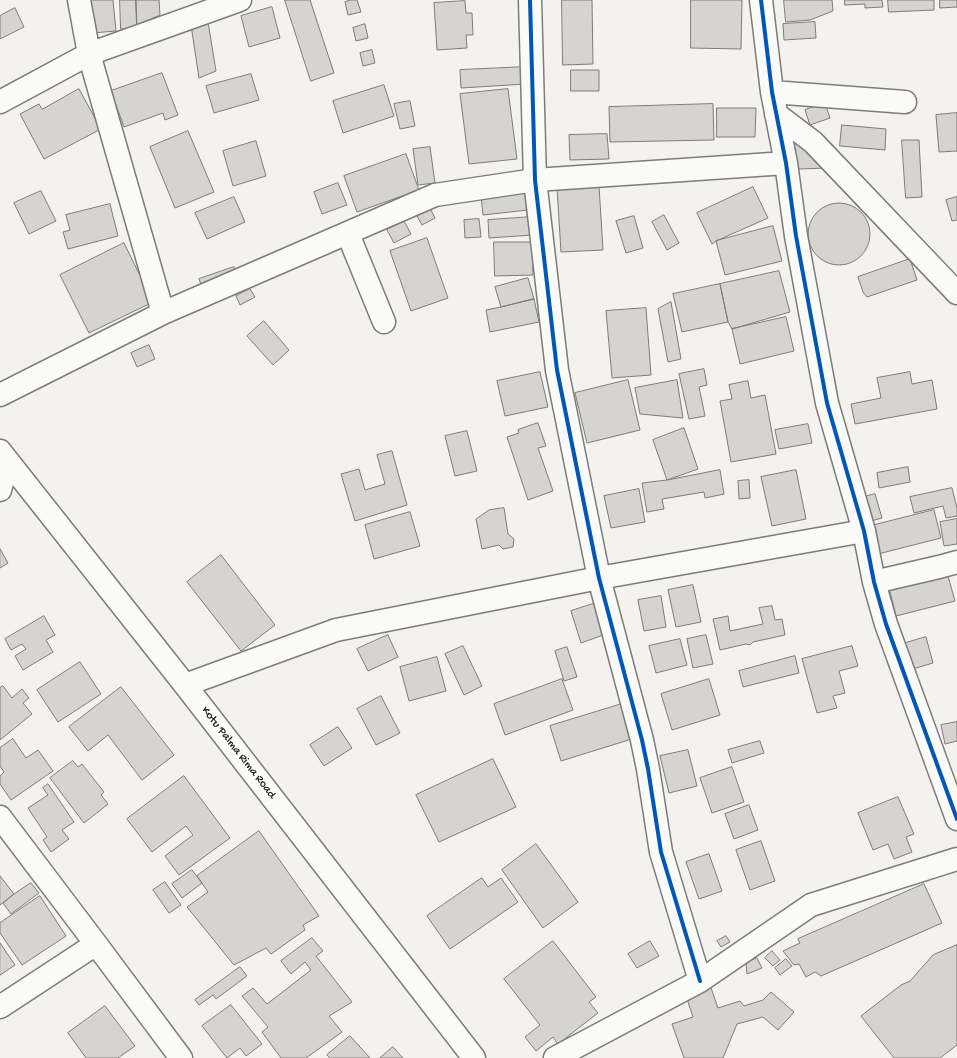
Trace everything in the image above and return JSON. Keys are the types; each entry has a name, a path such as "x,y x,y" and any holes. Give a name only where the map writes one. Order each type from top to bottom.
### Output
{"street":[{"path":"79,0 89,54 163,313"},
{"path":"0,102 89,54 240,0"},
{"path":"530,0 536,180 557,370 599,578 642,740 661,852 700,981"},
{"path":"761,0 772,92 786,163 796,236 827,403 864,531 874,582 886,624 957,819"},
{"path":"772,92 905,102"},
{"path":"776,114 813,142 957,293"},
{"path":"0,395 163,313 436,195 536,180 786,163"},
{"path":"348,234 384,322"},
{"path":"0,490 4,456"},
{"name":"Kotu Palma Rima Road","path":"4,456 185,685 474,1058"},
{"path":"185,685 336,630 599,578 864,531"},
{"path":"874,582 957,562"},
{"path":"0,817 181,1058"},
{"path":"555,1058 700,981 811,905 957,859"},
{"path":"0,1007 96,944"}],"building":[{"path":"89,0 113,0 116,31 93,33"},
{"path":"120,0 136,0 137,29 121,29"},
{"path":"136,0 159,0 160,15 137,25"},
{"path":"285,0 310,0 334,73 311,81"},
{"path":"357,0 361,12 348,15 345,2"},
{"path":"562,0 592,0 593,64 563,65"},
{"path":"691,0 742,0 741,49 691,48"},
{"path":"784,0 832,0 833,11 810,20 786,22"},
{"path":"845,0 882,0 883,7 865,8 865,4 845,5"},
{"path":"888,0 934,0 934,10 889,12"},
{"path":"940,0 957,0 957,7 940,8"},
{"path":"465,1 466,13 472,13 473,35 466,35 467,48 437,50 434,3"},
{"path":"272,7 280,38 249,47 241,16"},
{"path":"15,8 24,27 0,39 0,16"},
{"path":"208,22 216,71 199,78 191,25"},
{"path":"815,22 816,38 784,40 783,24"},
{"path":"365,24 368,38 356,41 353,28"},
{"path":"372,50 375,63 363,66 360,53"},
{"path":"525,67 526,84 461,88 460,70"},
{"path":"571,70 599,70 599,91 571,91"},
{"path":"162,73 178,115 165,120 163,113 124,127 111,91"},
{"path":"251,74 259,100 214,113 206,86"},
{"path":"384,85 394,116 343,133 333,101"},
{"path":"79,89 101,129 44,159 20,114 39,104 42,109"},
{"path":"508,89 517,159 469,164 460,94"},
{"path":"410,101 415,126 400,129 394,104"},
{"path":"825,103 830,118 810,125 805,110"},
{"path":"713,104 714,140 610,142 609,107"},
{"path":"717,108 756,108 755,137 717,137"},
{"path":"957,113 957,151 939,152 936,115"},
{"path":"842,125 886,129 885,150 840,146"},
{"path":"188,131 214,192 175,208 150,147"},
{"path":"607,134 609,159 570,160 569,135"},
{"path":"799,138 827,168 799,169 789,147"},
{"path":"902,140 919,140 922,197 906,198"},
{"path":"256,141 266,176 233,186 223,151"},
{"path":"430,147 435,183 418,185 413,149"},
{"path":"406,154 419,190 357,212 344,176"},
{"path":"338,183 347,205 322,214 314,192"},
{"path":"599,186 603,250 561,252 557,188"},
{"path":"753,187 768,218 712,244 697,213"},
{"path":"41,191 56,221 29,234 14,203"},
{"path":"526,192 528,210 483,215 481,196"},
{"path":"234,197 245,222 207,239 195,213"},
{"path":"957,197 957,220 952,221 946,200"},
{"path":"427,202 435,218 422,225 413,209"},
{"path":"839,203 851,206 861,212 867,222 870,234 867,246 861,256 851,262 839,265 827,262 817,256 811,246 808,234 811,222 817,212 827,206"},
{"path":"110,204 118,236 68,249 63,232 70,230 66,215"},
{"path":"664,215 679,243 667,250 652,222"},
{"path":"634,216 643,248 626,253 616,221"},
{"path":"532,217 533,235 489,238 488,220"},
{"path":"479,219 481,237 465,238 464,220"},
{"path":"404,221 411,234 394,243 387,230"},
{"path":"773,226 782,261 725,275 716,241"},
{"path":"427,238 448,298 411,311 390,251"},
{"path":"494,242 532,242 533,275 495,276"},
{"path":"124,243 153,302 89,333 60,275"},
{"path":"910,259 917,280 867,297 863,292 858,277"},
{"path":"234,267 237,275 202,287 199,279"},
{"path":"779,271 790,312 732,329 728,322 720,284"},
{"path":"528,278 534,299 501,307 495,287"},
{"path":"720,284 728,322 682,332 673,294"},
{"path":"250,289 255,297 240,305 236,296"},
{"path":"534,299 539,322 490,332 486,310"},
{"path":"671,302 681,359 668,362 658,309"},
{"path":"646,308 651,375 612,378 606,311"},
{"path":"786,317 794,351 740,364 732,329"},
{"path":"264,321 289,350 273,365 247,336"},
{"path":"149,345 155,359 137,367 131,353"},
{"path":"704,369 707,385 699,387 705,416 689,419 679,374"},
{"path":"540,372 548,407 505,416 497,381"},
{"path":"910,372 912,384 932,380 937,409 855,424 851,404 881,398 877,378"},
{"path":"628,380 640,430 587,443 575,393"},
{"path":"677,380 683,418 640,414 635,388"},
{"path":"748,381 751,398 765,395 776,454 731,462 720,401 732,399 729,385"},
{"path":"538,423 546,446 538,448 553,491 528,500 507,437 519,433 518,430"},
{"path":"808,424 812,443 779,449 775,430"},
{"path":"684,428 698,469 667,480 653,440"},
{"path":"467,431 477,471 455,476 445,436"},
{"path":"392,451 407,505 355,521 341,474 359,469 365,490 385,484 377,455"},
{"path":"908,467 910,482 879,488 877,473"},
{"path":"720,470 724,494 705,498 704,492 662,499 664,509 647,512 642,483"},
{"path":"796,470 806,519 772,526 761,477"},
{"path":"749,480 750,498 739,499 738,481"},
{"path":"952,488 957,508 957,516 946,518 943,506 914,513 910,497"},
{"path":"639,489 645,522 611,528 604,496"},
{"path":"875,494 882,518 864,523 857,499"},
{"path":"504,508 508,534 514,539 513,547 503,549 499,545 482,549 476,519 489,510"},
{"path":"934,510 941,538 878,554 871,526"},
{"path":"410,512 420,546 374,559 365,525"},
{"path":"957,519 957,544 944,546 940,522"},
{"path":"0,549 8,563 0,568"},
{"path":"221,555 275,625 241,651 187,582"},
{"path":"946,569 955,601 896,616 888,584"},
{"path":"693,585 701,622 676,627 668,590"},
{"path":"661,596 666,627 644,631 638,600"},
{"path":"596,603 606,634 581,643 571,611"},
{"path":"772,606 775,620 782,619 785,635 753,642 750,645 746,644 720,650 713,619 728,616 730,631 763,624 759,608"},
{"path":"44,616 55,635 46,640 53,652 23,670 15,656 26,649 22,644 11,650 5,639"},
{"path":"388,635 398,657 368,671 357,649"},
{"path":"706,635 713,664 693,668 687,639"},
{"path":"926,637 933,663 906,671 899,645"},
{"path":"680,639 687,665 656,673 649,646"},
{"path":"463,646 482,686 464,695 445,654"},
{"path":"852,646 858,666 839,671 845,693 833,696 837,708 817,713 802,659"},
{"path":"567,647 577,677 564,681 555,651"},
{"path":"795,656 799,673 743,687 739,671"},
{"path":"437,657 446,691 409,701 400,667"},
{"path":"80,662 101,694 58,722 37,690"},
{"path":"562,679 573,710 505,735 494,704"},
{"path":"709,679 720,715 672,730 661,694"},
{"path":"3,686 12,698 22,689 29,698 23,703 32,714 0,740 0,688"},
{"path":"121,687 174,755 142,780 108,735 88,751 69,727"},
{"path":"381,696 400,733 376,745 357,709"},
{"path":"625,703 635,738 561,761 550,726"},
{"path":"957,722 957,741 945,744 941,725"},
{"path":"338,727 352,748 324,766 310,745"},
{"path":"13,739 26,758 38,750 53,771 11,800 0,784 0,776 4,772 0,766 0,748"},
{"path":"760,741 764,753 732,763 728,750"},
{"path":"688,750 697,786 669,793 660,756"},
{"path":"493,759 516,807 439,842 416,795"},
{"path":"73,761 78,767 82,764 104,792 101,795 108,804 84,823 50,778"},
{"path":"732,767 744,802 712,813 700,778"},
{"path":"184,776 230,838 179,875 165,856 193,835 186,826 152,852 127,819"},
{"path":"48,784 74,822 62,830 69,839 51,852 43,840 47,837 28,808 48,795 43,788"},
{"path":"898,797 914,834 906,837 912,852 894,859 888,844 873,850 858,813"},
{"path":"749,805 758,830 734,839 725,814"},
{"path":"259,831 319,916 303,925 305,930 271,954 266,948 234,965 187,907 208,892 197,876"},
{"path":"761,841 775,881 750,890 736,850"},
{"path":"536,844 578,902 543,928 502,870"},
{"path":"709,854 722,891 699,899 686,862"},
{"path":"192,870 202,883 182,898 172,884"},
{"path":"0,876 14,894 0,905"},
{"path":"482,878 488,887 501,878 518,902 450,949 427,916"},
{"path":"165,882 181,905 169,913 153,890"},
{"path":"31,883 39,893 11,914 3,903"},
{"path":"924,884 942,923 821,976 815,972 806,977 799,964 794,965 783,951 800,943 798,939"},
{"path":"40,896 66,936 22,965 0,933 0,923"},
{"path":"726,936 730,942 721,947 717,941"},
{"path":"312,938 323,951 316,956 352,1002 329,1016 342,1032 306,1058 281,1058 262,1032 268,1027 242,996 253,988 267,1004 311,970 305,962 291,974 281,961"},
{"path":"553,941 596,997 589,1002 598,1013 558,1044 553,1037 536,1051 525,1037 540,1025 504,979"},
{"path":"650,941 659,956 637,968 628,954"},
{"path":"0,943 15,965 0,975"},
{"path":"957,945 957,1045 940,1058 894,1058 861,1016 901,985 910,981 933,955"},
{"path":"772,951 780,960 773,966 765,958"},
{"path":"757,958 762,968 747,974 746,963"},
{"path":"786,959 792,966 780,975 775,968"},
{"path":"240,967 247,976 216,999 213,995 199,1005 195,1000"},
{"path":"710,985 718,1008 740,1001 744,1006 763,1000 771,992 794,1012 778,1030 763,1017 737,1024 723,1058 684,1058 672,1024 693,1017 685,993"},
{"path":"231,1005 262,1044 246,1056 240,1048 227,1058 202,1026"},
{"path":"105,1006 135,1046 118,1058 86,1058 68,1033"},
{"path":"350,1036 370,1058 330,1058 327,1055"},
{"path":"393,1047 403,1058 380,1058"}],"cycle path":[{"path":"530,0 535,180 557,370 599,578 642,740 661,852 700,981"},
{"path":"761,0 772,92 786,163 796,236 827,403 864,531 874,582 886,624 957,819"}]}
